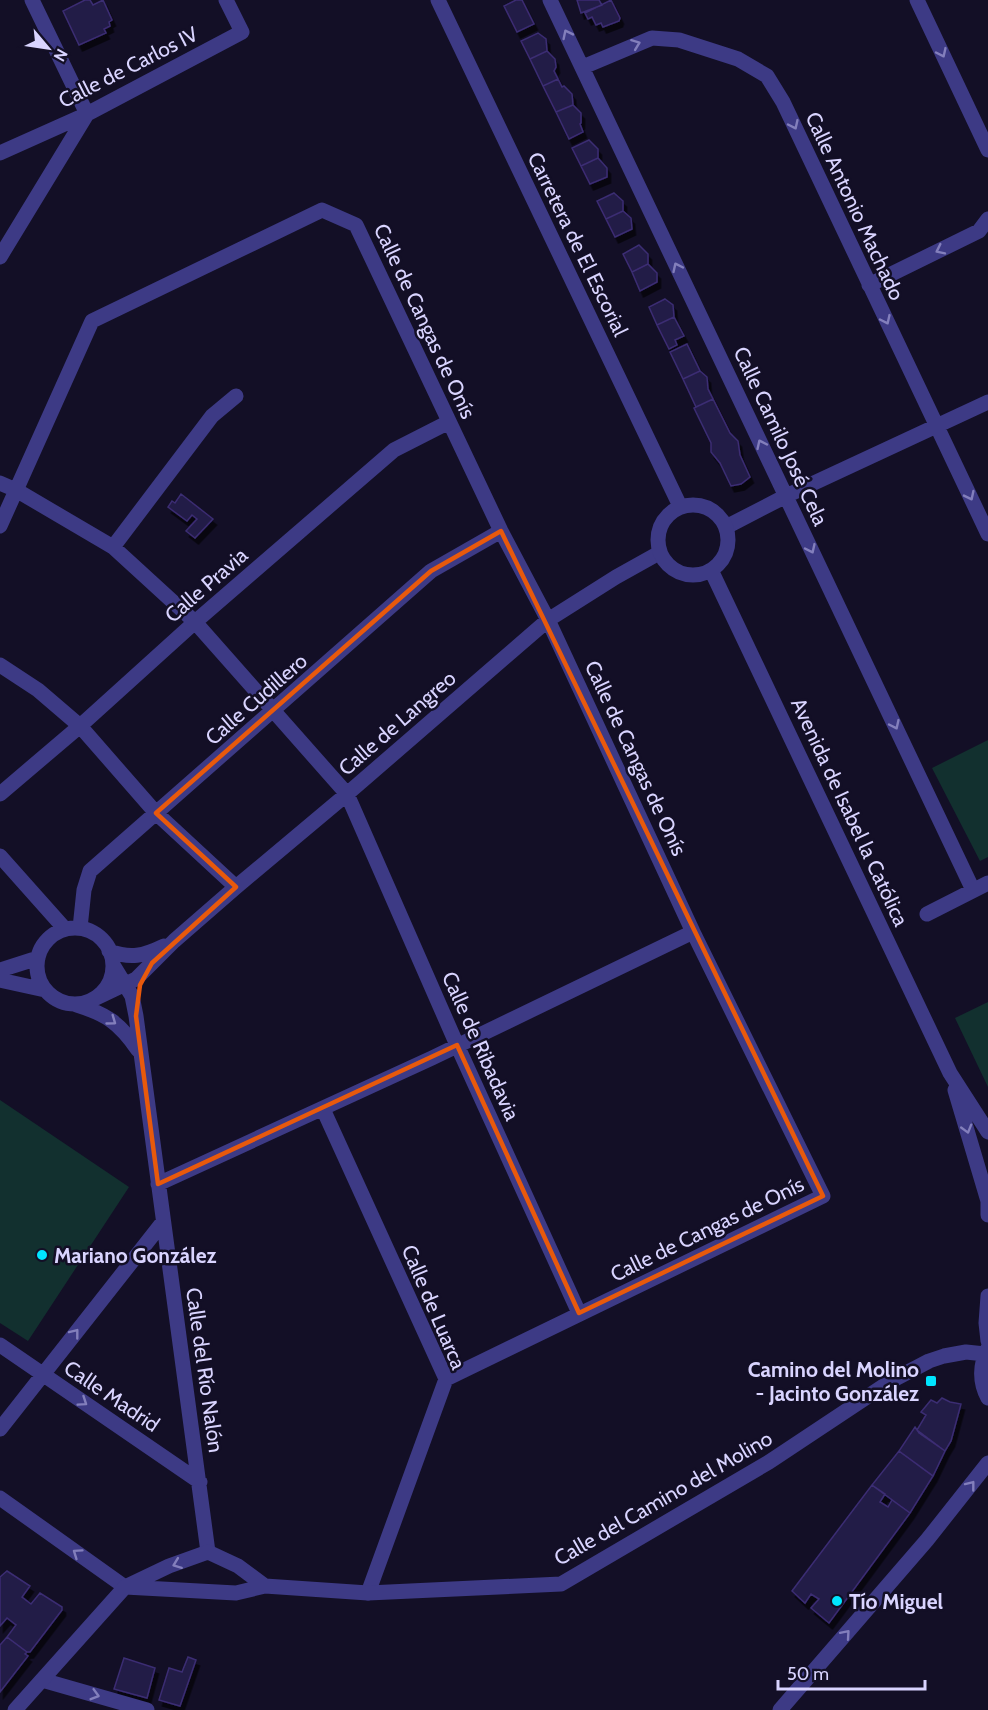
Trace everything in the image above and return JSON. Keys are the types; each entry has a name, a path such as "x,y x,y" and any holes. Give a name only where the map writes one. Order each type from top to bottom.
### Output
{"street":[{"path":"0,257 87,114 32,0"},
{"name":"Calle de Carlos IV","path":"0,153 87,114 242,32 226,0"},
{"name":"Carretera de El Escorial","path":"438,0 680,506"},
{"name":"Calle Camilo José Cela","path":"550,0 973,890"},
{"path":"917,0 988,150"},
{"name":"Calle Antonio Machado","path":"583,67 652,38 679,40 738,59 767,76 783,102 988,534"},
{"name":"Calle de Cangas de Onís","path":"16,490 92,321 322,210 357,225 501,531 548,620 693,932 822,1196 446,1379"},
{"path":"869,285 980,231 988,219"},
{"path":"113,547 212,416 236,396"},
{"path":"726,527 786,496 988,402"},
{"name":"Calle Pravia","path":"0,794 394,450 449,422"},
{"name":"Calle de Ribadavia","path":"0,483 113,547 195,622 347,794 457,1046 579,1313"},
{"path":"0,526 16,490"},
{"path":"702,505 712,509 726,527 728,539 726,551 720,562 711,570 699,575 681,573 666,564 659,553 657,539 660,525 668,514 680,506 702,505"},
{"name":"Calle Cudillero","path":"73,929 90,871 431,571 501,531"},
{"name":"Calle de Langreo","path":"174,941 548,620 659,553"},
{"name":"Avenida de Isabel la Católica","path":"711,570 950,1073 988,1131"},
{"path":"0,665 38,690 80,726 156,813 236,887"},
{"path":"0,856 73,929"},
{"path":"927,914 988,883"},
{"path":"73,929 92,933 102,940 111,958 108,985 94,999 74,1004 63,1002 45,990 39,980 38,958 47,940 56,933 73,929"},
{"path":"158,1184 457,1046 693,932"},
{"path":"111,958 153,951 174,941"},
{"name":"Calle del Río Nalón","path":"94,999 136,979 174,941"},
{"path":"0,970 38,958"},
{"name":"Calle del Río Nalón","path":"111,958 132,996 136,1016 208,1552"},
{"name":"Calle del Río Nalón","path":"136,1016 136,1000 140,985 152,963"},
{"path":"0,980 45,990"},
{"name":"Calle del Río Nalón","path":"74,1004 99,1012 117,1024 140,1052"},
{"name":"Avenida de Isabel la Católica","path":"950,1073 988,1201 988,1215"},
{"name":"Calle de Luarca","path":"323,1108 446,1379 368,1593"},
{"path":"0,1429 163,1222"},
{"path":"988,1296 987,1348 982,1367 982,1381 988,1398"},
{"name":"Calle Madrid","path":"0,1346 200,1482"},
{"name":"Calle del Camino del Molino","path":"125,1587 236,1593 265,1586 368,1593 561,1584 769,1462 891,1381 929,1361 987,1348"},
{"path":"780,1710 927,1540 988,1463"},
{"path":"0,1498 125,1587"},
{"path":"15,1710 125,1587 169,1566 208,1552 238,1566 265,1586"},
{"path":"42,1680 147,1710"}],"highlighted area":[{"path":"501,531 823,1196 579,1313 457,1045 158,1184 136,1016 140,985 152,963 236,887 156,813 431,571"}],"green space":[{"path":"988,740 988,857 980,861 932,768"},
{"path":"988,1002 988,1087 955,1018"},
{"name":"Mariano González","path":"0,1100 129,1187 28,1341 0,1323"}],"building":[{"path":"85,0 90,0 93,5 103,0 112,20 109,22 110,26 104,29 106,33 79,45 63,11"},
{"path":"516,0 522,0 534,24 517,32 504,6"},
{"path":"577,0 599,0 602,5 581,13"},
{"path":"611,0 620,18 619,21 603,27 601,23 596,25 592,17 588,19 585,13"},
{"path":"538,33 546,39 547,51 530,59 521,41"},
{"path":"547,51 555,59 554,71 558,79 543,86 530,59"},
{"path":"558,79 562,87 564,86 572,94 573,105 556,112 543,86"},
{"path":"573,105 581,113 580,124 583,132 569,139 556,112"},
{"path":"589,140 598,149 598,158 581,166 572,148"},
{"path":"598,158 607,168 607,177 590,184 581,166"},
{"path":"614,193 623,201 623,211 606,219 597,201"},
{"path":"623,211 631,218 632,229 615,237 606,219"},
{"path":"639,245 648,254 648,264 632,272 623,254"},
{"path":"648,264 657,273 657,282 640,291 632,272"},
{"path":"665,299 673,305 674,317 657,325 649,307"},
{"path":"674,317 684,336 675,340 677,345 669,349 657,325"},
{"path":"687,344 700,371 683,379 670,352"},
{"path":"700,371 707,377 708,389 713,399 696,407 683,379"},
{"path":"713,399 730,433 738,441 740,455 750,477 741,484 731,486 720,463 711,452 711,443 694,408"},
{"path":"181,494 213,519 195,538 186,531 197,519 192,515 187,521 168,507 172,501 175,503"},
{"path":"942,1398 961,1404 951,1441 945,1451 917,1430 926,1415 921,1412 931,1400 937,1403"},
{"path":"915,1427 919,1433 945,1451 933,1476 899,1451"},
{"path":"899,1451 933,1476 910,1513 872,1485"},
{"path":"872,1485 885,1494 880,1502 888,1507 892,1500 910,1513 829,1623 811,1608 819,1599 811,1594 805,1603 792,1591"},
{"path":"7,1571 30,1586 22,1597 31,1604 40,1593 62,1607 30,1652 7,1637 16,1625 7,1618 0,1626 0,1577"},
{"path":"7,1637 27,1652 25,1654 28,1656 0,1692 0,1645"},
{"path":"188,1657 196,1660 180,1706 159,1700 169,1668 182,1672"},
{"path":"124,1658 155,1668 147,1698 114,1689"}],"place":[{"name":"Mariano González","path":"42,1255"},
{"name":"Camino del Molino - Jacinto González","path":"931,1381"},
{"name":"Tío Miguel","path":"837,1601"}]}
